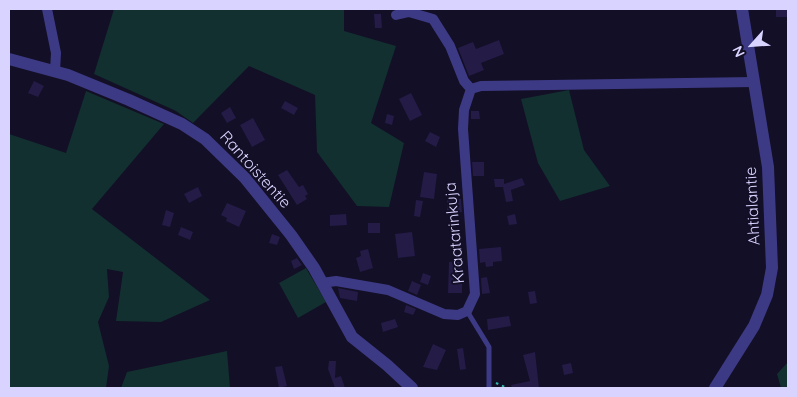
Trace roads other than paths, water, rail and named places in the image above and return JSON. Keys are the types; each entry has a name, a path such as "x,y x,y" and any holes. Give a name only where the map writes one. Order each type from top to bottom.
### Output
{"street":[{"path":"47,9 56,53 55,71"},
{"name":"Ahtialantie","path":"715,388 754,326 767,296 772,268 768,168 742,9"},
{"path":"396,15 409,12 433,19 450,46 464,80 471,89 481,86 754,82"},
{"name":"Rantoistentie","path":"9,59 55,71 138,104 182,124 205,139 260,196 291,235 322,283 352,337 412,388"},
{"name":"Kraatarinkuja","path":"467,311 475,294 464,129 464,110 471,89"},
{"path":"322,283 336,281 388,290 444,314 458,314 467,311"}],"lane":[{"path":"467,311 489,347 489,388"}]}
